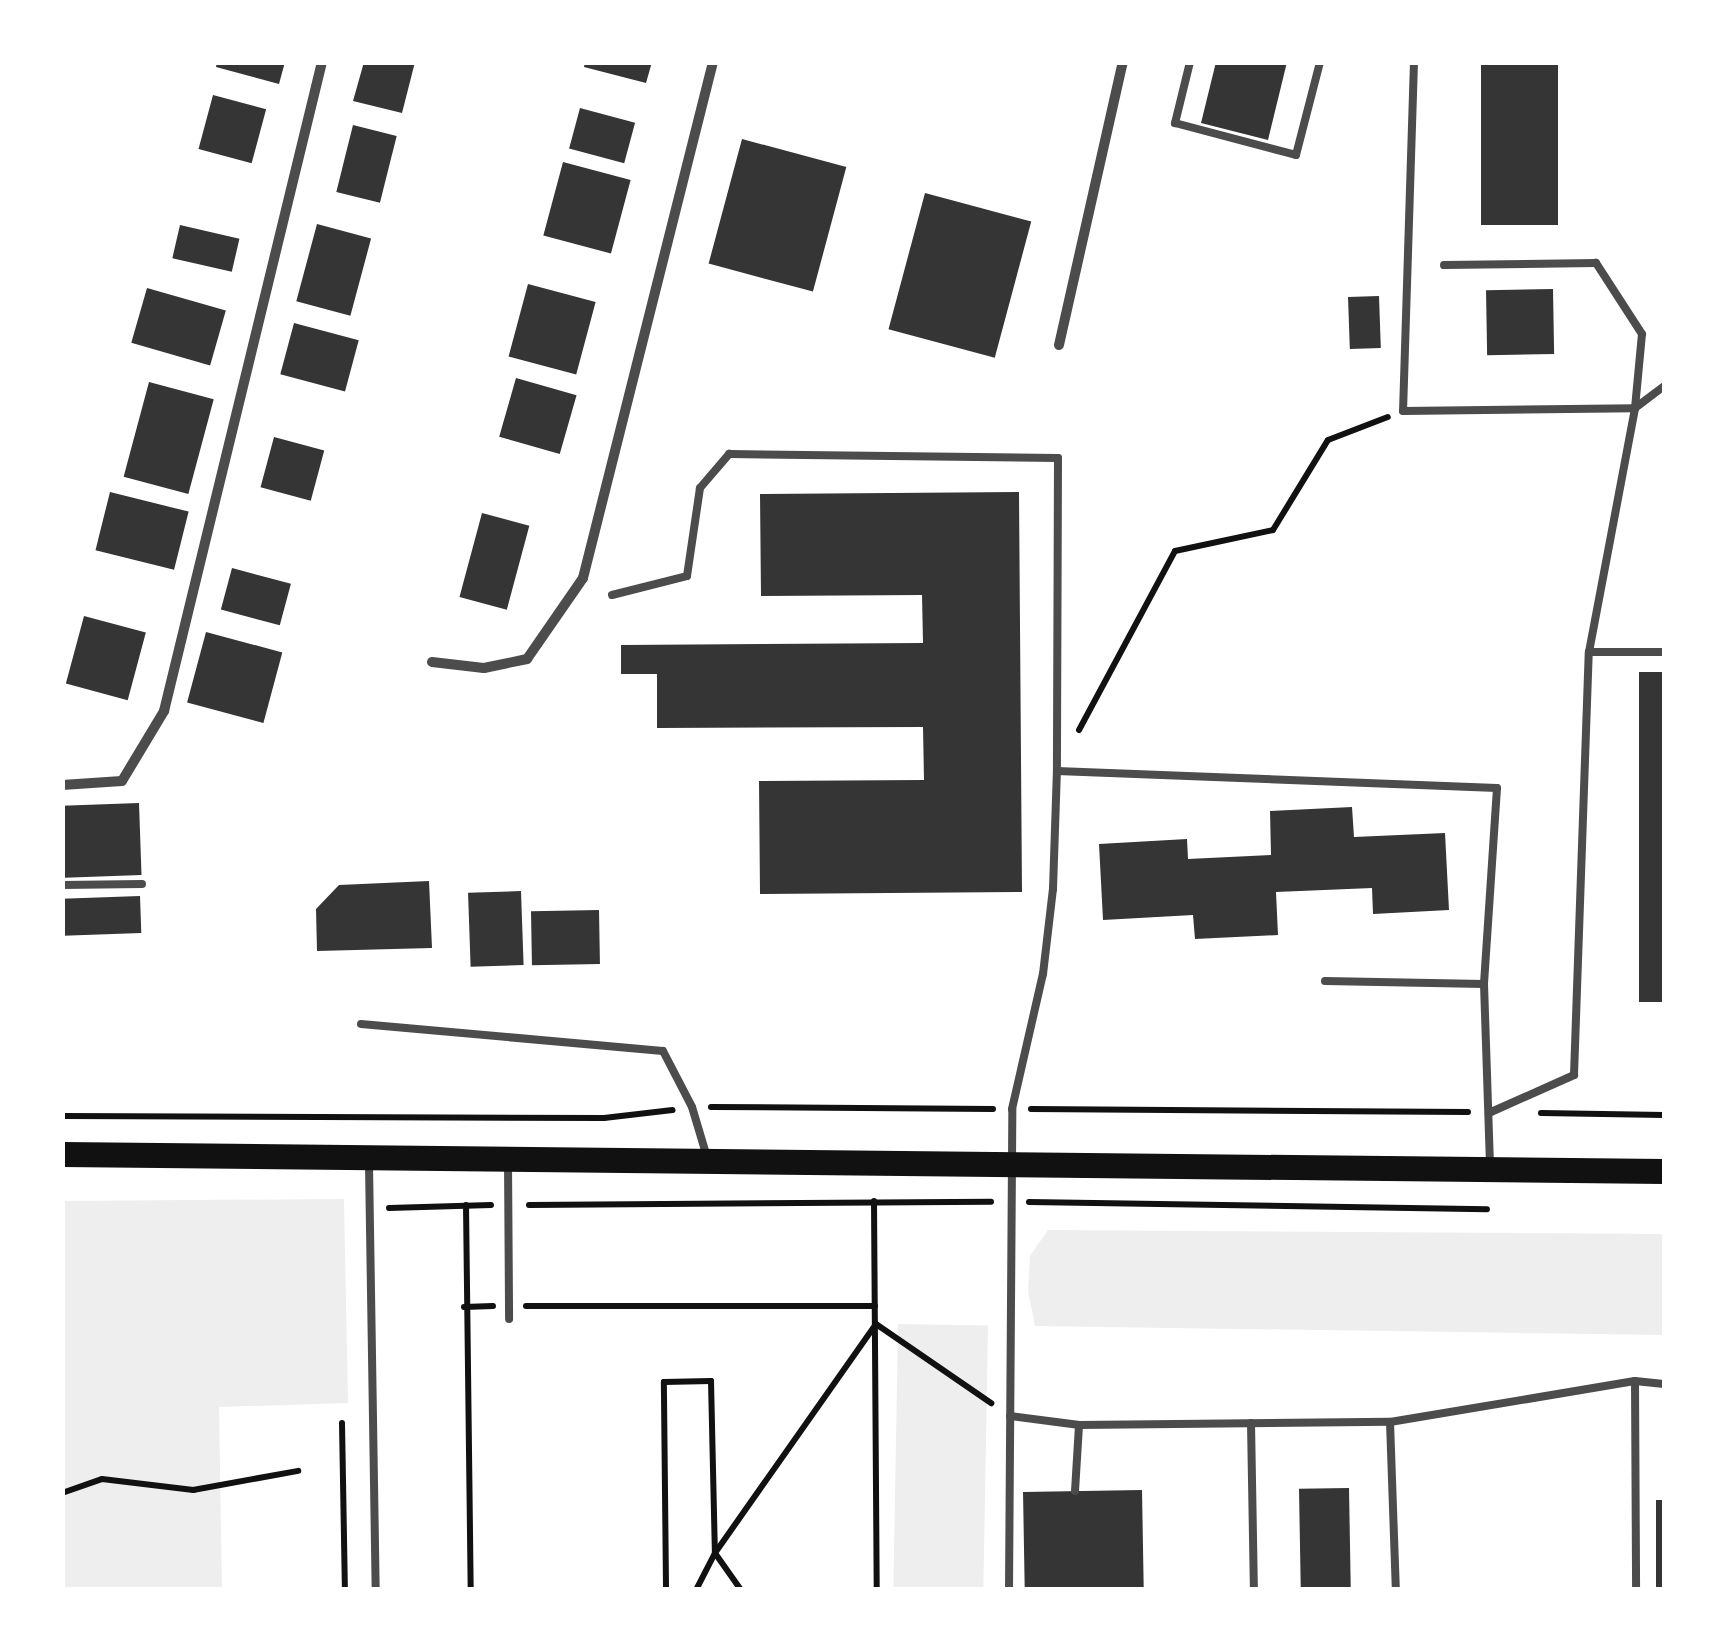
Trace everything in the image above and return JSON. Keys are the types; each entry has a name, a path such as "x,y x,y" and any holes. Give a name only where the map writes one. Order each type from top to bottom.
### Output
{"main road":[{"path":"62,1154 1664,1171"}],"street":[{"path":"62,786 122,781 164,711 322,62"},
{"path":"432,662 484,668 526,659 582,578 713,62"},
{"path":"1059,345 1124,62"}],"lane":[{"path":"1190,62 1175,123 1296,155 1320,62"},
{"path":"1414,62 1403,411 1635,408 1664,386"},
{"path":"1444,266 1596,264 1642,334 1635,408 1589,652 1574,1075 1491,1112"},
{"path":"612,595 687,576 700,488 729,454 1058,458 1053,889 1043,974 1012,1109 1009,1590"},
{"path":"1589,652 1664,652"},
{"path":"1057,771 1496,788 1484,984 1490,1168"},
{"path":"62,885 142,884"},
{"path":"1325,981 1484,984"},
{"path":"361,1024 664,1051 692,1108 708,1161"},
{"path":"368,1156 376,1590"},
{"path":"508,1158 510,1319"},
{"path":"1010,1416 1079,1425 1390,1422 1635,1381 1664,1384"},
{"path":"1635,1381 1636,1590"},
{"path":"373,1390 387,1390"},
{"path":"1390,1422 1396,1590"},
{"path":"1251,1423 1254,1590"},
{"path":"1075,1491 1079,1425"}],"path":[{"path":"1057,771 1176,551 1273,530 1328,440 1403,411"},
{"path":"62,1116 604,1118 692,1108 1664,1116"},
{"path":"369,1209 874,1201 1488,1209"},
{"path":"874,1201 877,1590"},
{"path":"466,1206 464,1307 471,1590"},
{"path":"464,1307 875,1306"},
{"path":"876,1324 1010,1416"},
{"path":"696,1590 715,1553 876,1324"},
{"path":"668,1589 664,1382 711,1381 715,1553 742,1590"},
{"path":"342,1423 345,1590"},
{"path":"62,1493 102,1479 193,1490 298,1471"}],"shaded area":[{"path":"344,1199 348,1403 219,1407 222,1589 63,1589 62,1201"},
{"path":"1048,1230 1664,1234 1664,1335 1035,1326 1028,1291 1030,1256"},
{"path":"898,1324 988,1326 983,1590 893,1589"}],"building":[{"path":"217,62 285,62 279,84 216,67"},
{"path":"364,62 415,62 402,113 353,101"},
{"path":"585,62 652,62 646,83 584,67"},
{"path":"1216,62 1287,62 1268,140 1201,123"},
{"path":"1481,62 1558,62 1558,225 1481,225"},
{"path":"213,95 266,109 252,163 199,149"},
{"path":"580,108 635,123 624,163 569,149"},
{"path":"353,125 397,136 380,203 336,192"},
{"path":"742,139 846,167 813,292 709,264"},
{"path":"563,162 631,180 611,254 543,235"},
{"path":"925,193 1031,221 995,358 889,329"},
{"path":"317,224 371,238 350,316 296,301"},
{"path":"180,225 239,239 232,272 172,258"},
{"path":"528,284 596,302 576,375 509,356"},
{"path":"147,288 226,311 210,365 131,343"},
{"path":"1553,289 1554,354 1487,355 1486,290"},
{"path":"1379,296 1381,348 1350,349 1348,297"},
{"path":"294,323 359,340 345,392 280,374"},
{"path":"516,378 577,395 560,454 499,437"},
{"path":"149,382 214,399 188,494 124,477"},
{"path":"274,437 324,450 311,501 261,487"},
{"path":"110,492 189,512 174,570 95,550"},
{"path":"1019,492 1022,892 760,894 759,781 924,780 923,727 657,728 657,674 621,674 621,645 923,643 922,595 761,596 760,494"},
{"path":"482,513 529,526 507,610 459,597"},
{"path":"232,568 291,584 280,625 221,610"},
{"path":"84,616 146,633 128,700 66,684"},
{"path":"206,632 282,652 263,723 187,703"},
{"path":"1639,672 1664,672 1664,1002 1639,1002"},
{"path":"139,803 142,875 65,878 62,806"},
{"path":"1352,807 1354,837 1445,833 1449,910 1373,914 1372,888 1276,892 1278,935 1195,939 1193,915 1103,920 1099,844 1187,839 1188,859 1271,855 1270,811"},
{"path":"429,881 432,948 317,951 316,909 339,885"},
{"path":"521,891 524,965 471,967 468,893"},
{"path":"140,896 141,933 63,936 62,899"},
{"path":"599,910 600,964 532,965 531,911"},
{"path":"1349,1488 1351,1590 1301,1590 1299,1489"},
{"path":"1142,1490 1144,1590 1025,1590 1023,1492"},
{"path":"1656,1500 1664,1500 1664,1590 1656,1590"}]}
